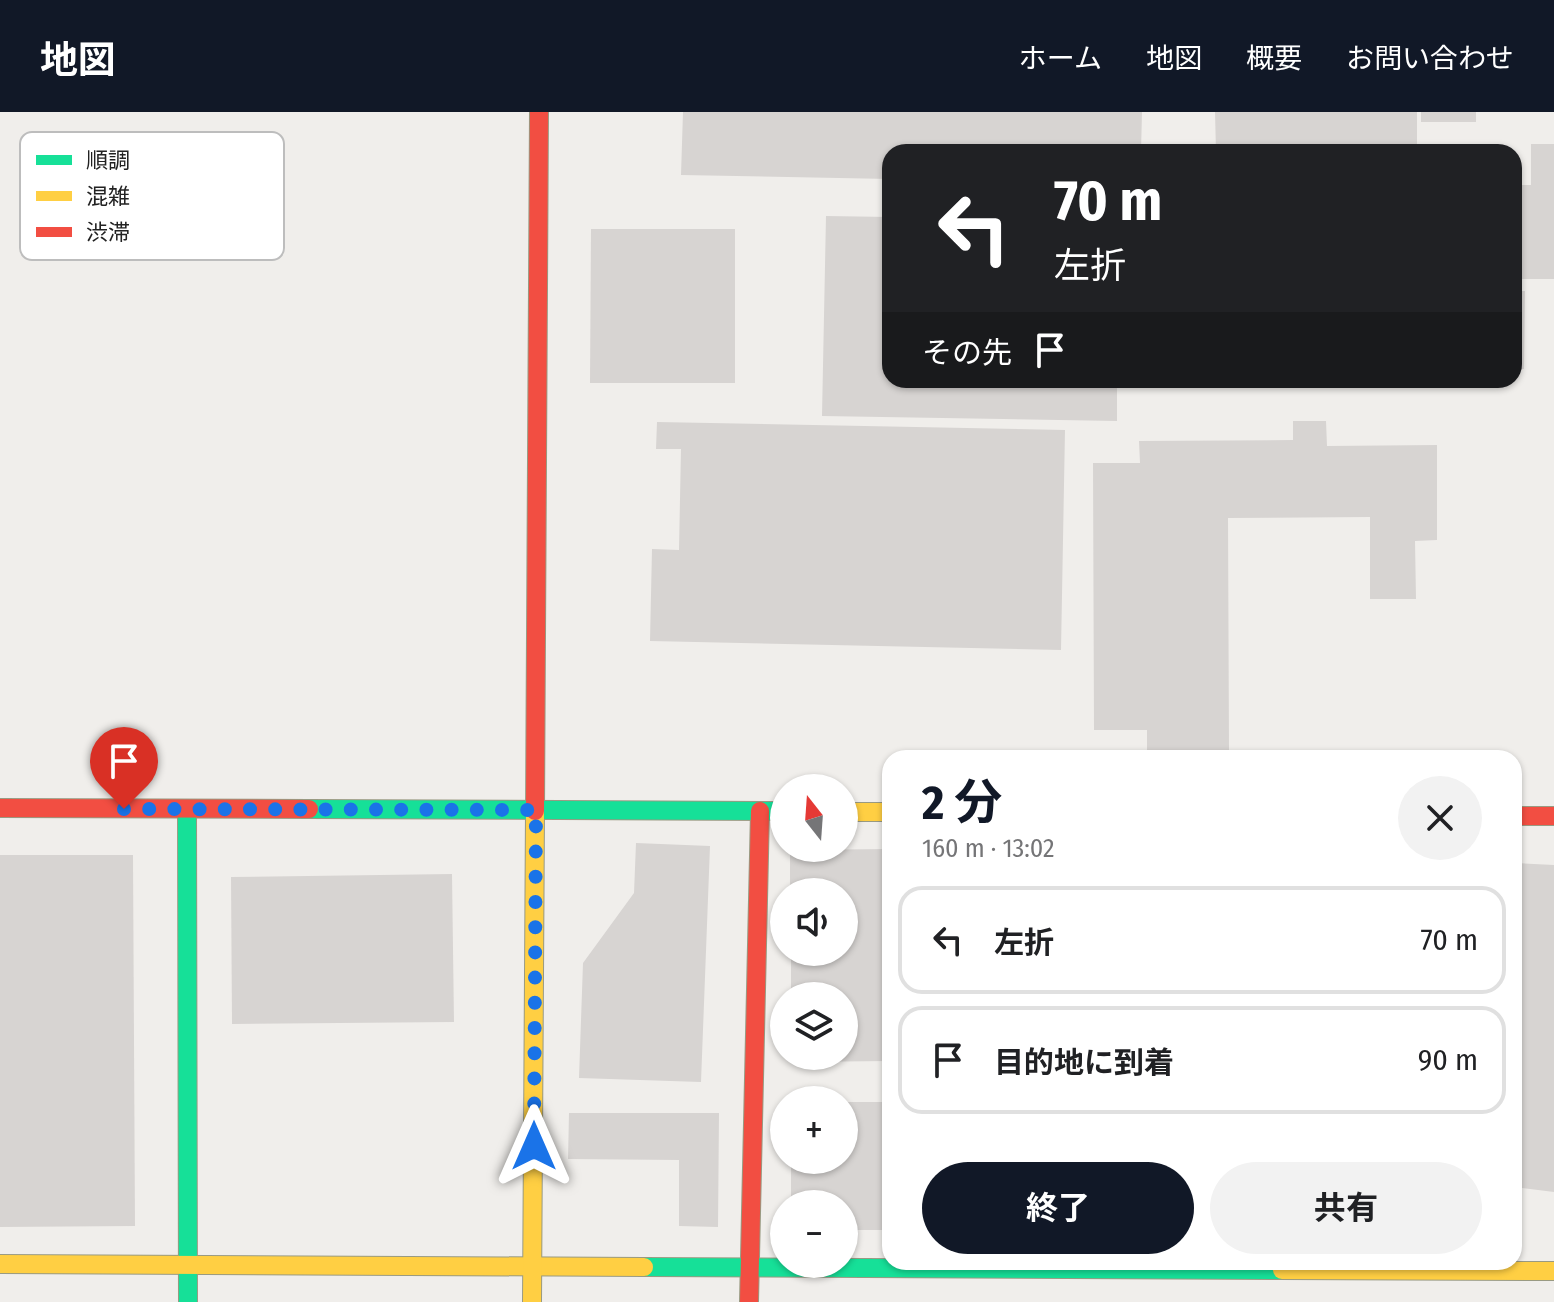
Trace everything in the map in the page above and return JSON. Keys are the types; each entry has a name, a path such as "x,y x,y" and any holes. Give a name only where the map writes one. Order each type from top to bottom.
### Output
{"street":[{"path":"532,1302 539,112"},
{"path":"0,808 770,811"},
{"path":"187,809 188,1302"},
{"path":"749,1302 760,811"},
{"path":"858,812 882,812"},
{"path":"1522,816 1554,816"},
{"path":"0,1264 882,1267"},
{"path":"1152,1270 1152,1291"},
{"path":"1474,1270 1554,1271"}],"building":[{"path":"683,112 1142,112 1141,144 882,144 882,179 681,175"},
{"path":"1215,112 1417,112 1417,144 1216,144"},
{"path":"1421,112 1476,112 1476,122 1421,122"},
{"path":"1531,144 1554,144 1554,279 1522,279 1522,185 1531,185"},
{"path":"826,216 882,217 882,388 1117,388 1117,421 822,416"},
{"path":"591,229 735,229 735,383 590,383"},
{"path":"1522,291 1525,291 1522,369"},
{"path":"1293,421 1326,421 1327,446 1437,445 1437,540 1415,541 1416,599 1370,599 1370,517 1228,518 1229,750 1147,750 1147,730 1094,730 1093,463 1140,463 1139,441 1293,440"},
{"path":"657,422 1065,430 1061,650 650,641 652,549 679,550 681,449 656,449"},
{"path":"636,843 710,846 701,1082 579,1078 583,963 634,893"},
{"path":"858,849 882,849 882,1061 858,1061 858,982 791,982 791,966 858,966 858,878 790,878 790,862 858,862"},
{"path":"0,855 133,855 135,1226 0,1227"},
{"path":"1522,863 1554,865 1554,1192 1522,1188"},
{"path":"452,874 454,1022 232,1024 231,877"},
{"path":"858,1102 882,1102 882,1230 858,1230 858,1190 791,1190 791,1174 858,1174"},
{"path":"569,1113 719,1113 718,1227 679,1226 679,1160 568,1159"}],"traffic: fast":[{"path":"187,809 188,1302"},
{"path":"309,809 770,811"},
{"path":"644,1267 882,1268"}],"traffic: slow":[{"path":"532,1302 535,811"},
{"path":"858,812 882,812"},
{"path":"0,1264 644,1267"},
{"path":"1282,1270 1554,1271"}],"traffic: jam":[{"path":"535,811 539,112"},
{"path":"0,808 309,809"},
{"path":"749,1302 760,811"},
{"path":"1522,816 1554,816"}],"route":[{"path":"124,809 536,810 534,1146"}]}
